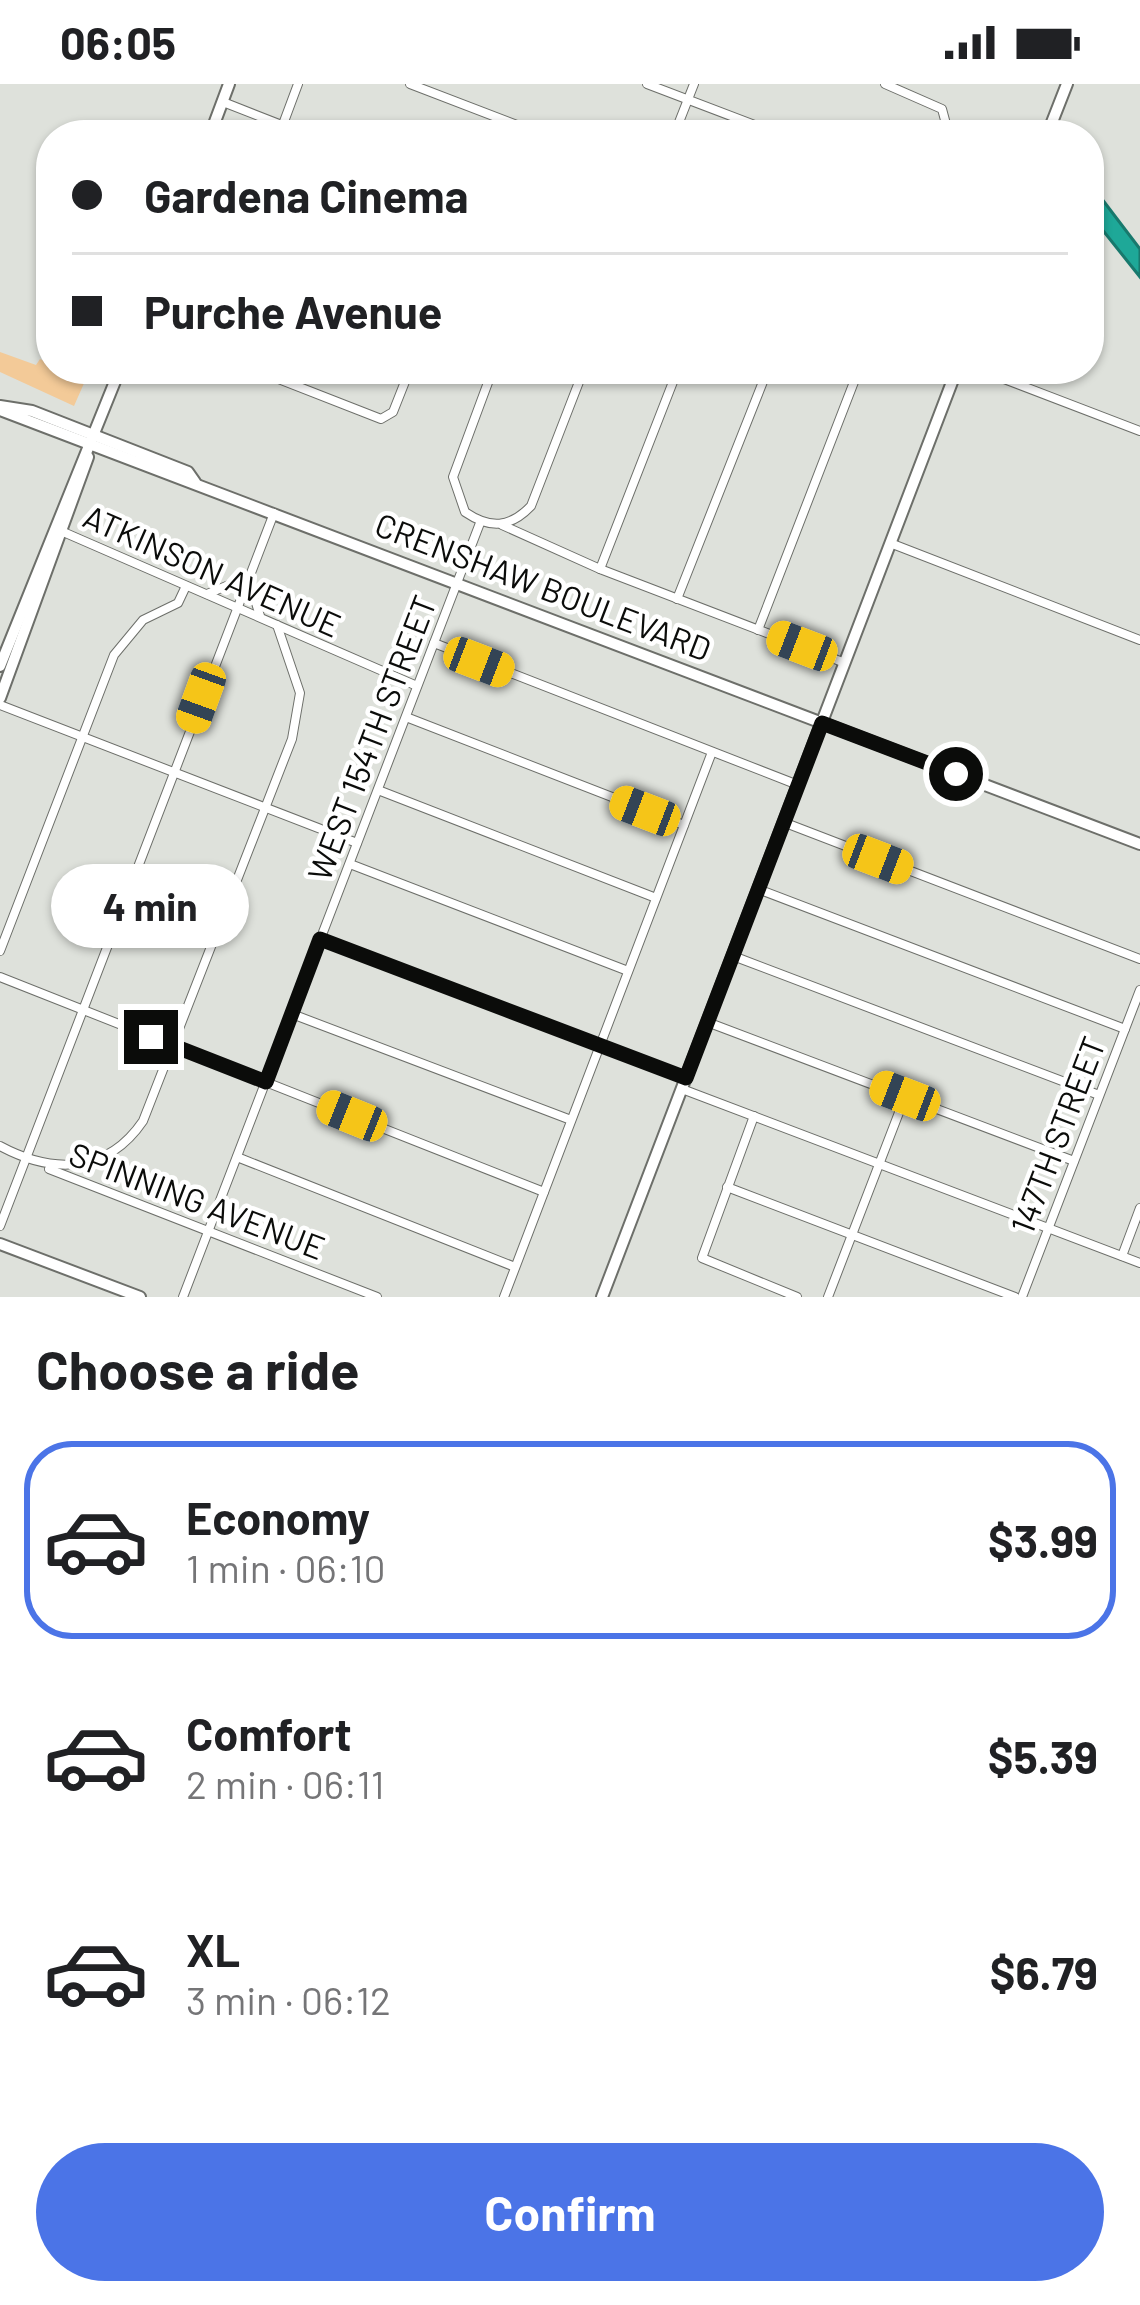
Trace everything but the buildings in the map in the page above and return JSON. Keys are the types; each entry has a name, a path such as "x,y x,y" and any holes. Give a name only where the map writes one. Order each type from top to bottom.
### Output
{"main road":[{"path":"216,120 230,84"},
{"path":"1052,120 1066,84"},
{"path":"0,701 114,384"},
{"path":"602,1297 951,384"},
{"name":"CRENSHAW BOULEVARD","path":"0,408 92,442 184,484 195,482 1140,844"},
{"path":"0,666 59,531"},
{"path":"0,1244 140,1297"}],"street":[{"path":"285,120 298,84"},
{"path":"410,84 504,120"},
{"path":"647,84 741,120"},
{"path":"680,120 694,84"},
{"path":"886,84 936,104 949,120"},
{"path":"223,102 260,120"},
{"path":"291,384 386,418 404,384"},
{"path":"487,384 453,477 458,502 480,523 502,525 600,569 844,663"},
{"path":"502,525 531,506 578,384"},
{"path":"600,569 672,384"},
{"path":"677,599 762,384"},
{"path":"758,630 854,384"},
{"path":"1017,384 1140,431"},
{"path":"0,1226 274,513"},
{"name":"WEST 154TH STREET","path":"183,1297 480,523"},
{"name":"ATKINSON AVENUE","path":"59,531 417,686"},
{"path":"890,543 1140,640"},
{"path":"229,624 210,596 248,577"},
{"path":"248,577 261,617"},
{"path":"0,951 119,645 143,620 178,603 186,586"},
{"path":"25,1159 54,1166 92,1162 136,1132 174,1046 300,706 295,670 278,640 277,625"},
{"path":"434,644 798,785"},
{"path":"0,701 357,843"},
{"path":"405,717 684,826"},
{"path":"504,1297 712,752"},
{"path":"377,790 656,898"},
{"path":"783,822 1140,959"},
{"path":"349,864 628,971"},
{"path":"758,889 1125,1029"},
{"path":"320,939 600,1046 754,1116 1140,1263"},
{"path":"733,956 1099,1095"},
{"path":"0,977 544,1192"},
{"name":"147TH STREET","path":"1018,1297 1140,990"},
{"path":"292,1013 572,1120"},
{"path":"707,1022 1074,1161"},
{"path":"828,1297 905,1096"},
{"path":"754,1116 702,1258 797,1297"},
{"name":"SPINNING AVENUE","path":"0,1148 377,1297"},
{"path":"237,1157 515,1267"},
{"path":"92,1162 92,1181 101,1188"},
{"path":"727,1186 1018,1297"},
{"path":"1121,1256 1140,1208"}],"shaded area":[{"path":"0,352 36,365 36,384 84,384 74,406 0,372"}],"water":[{"path":"1104,202 1140,249 1140,277 1104,232"}],"route":[{"path":"151,1037 266,1082 320,939 686,1078 822,723 956,774"}]}
